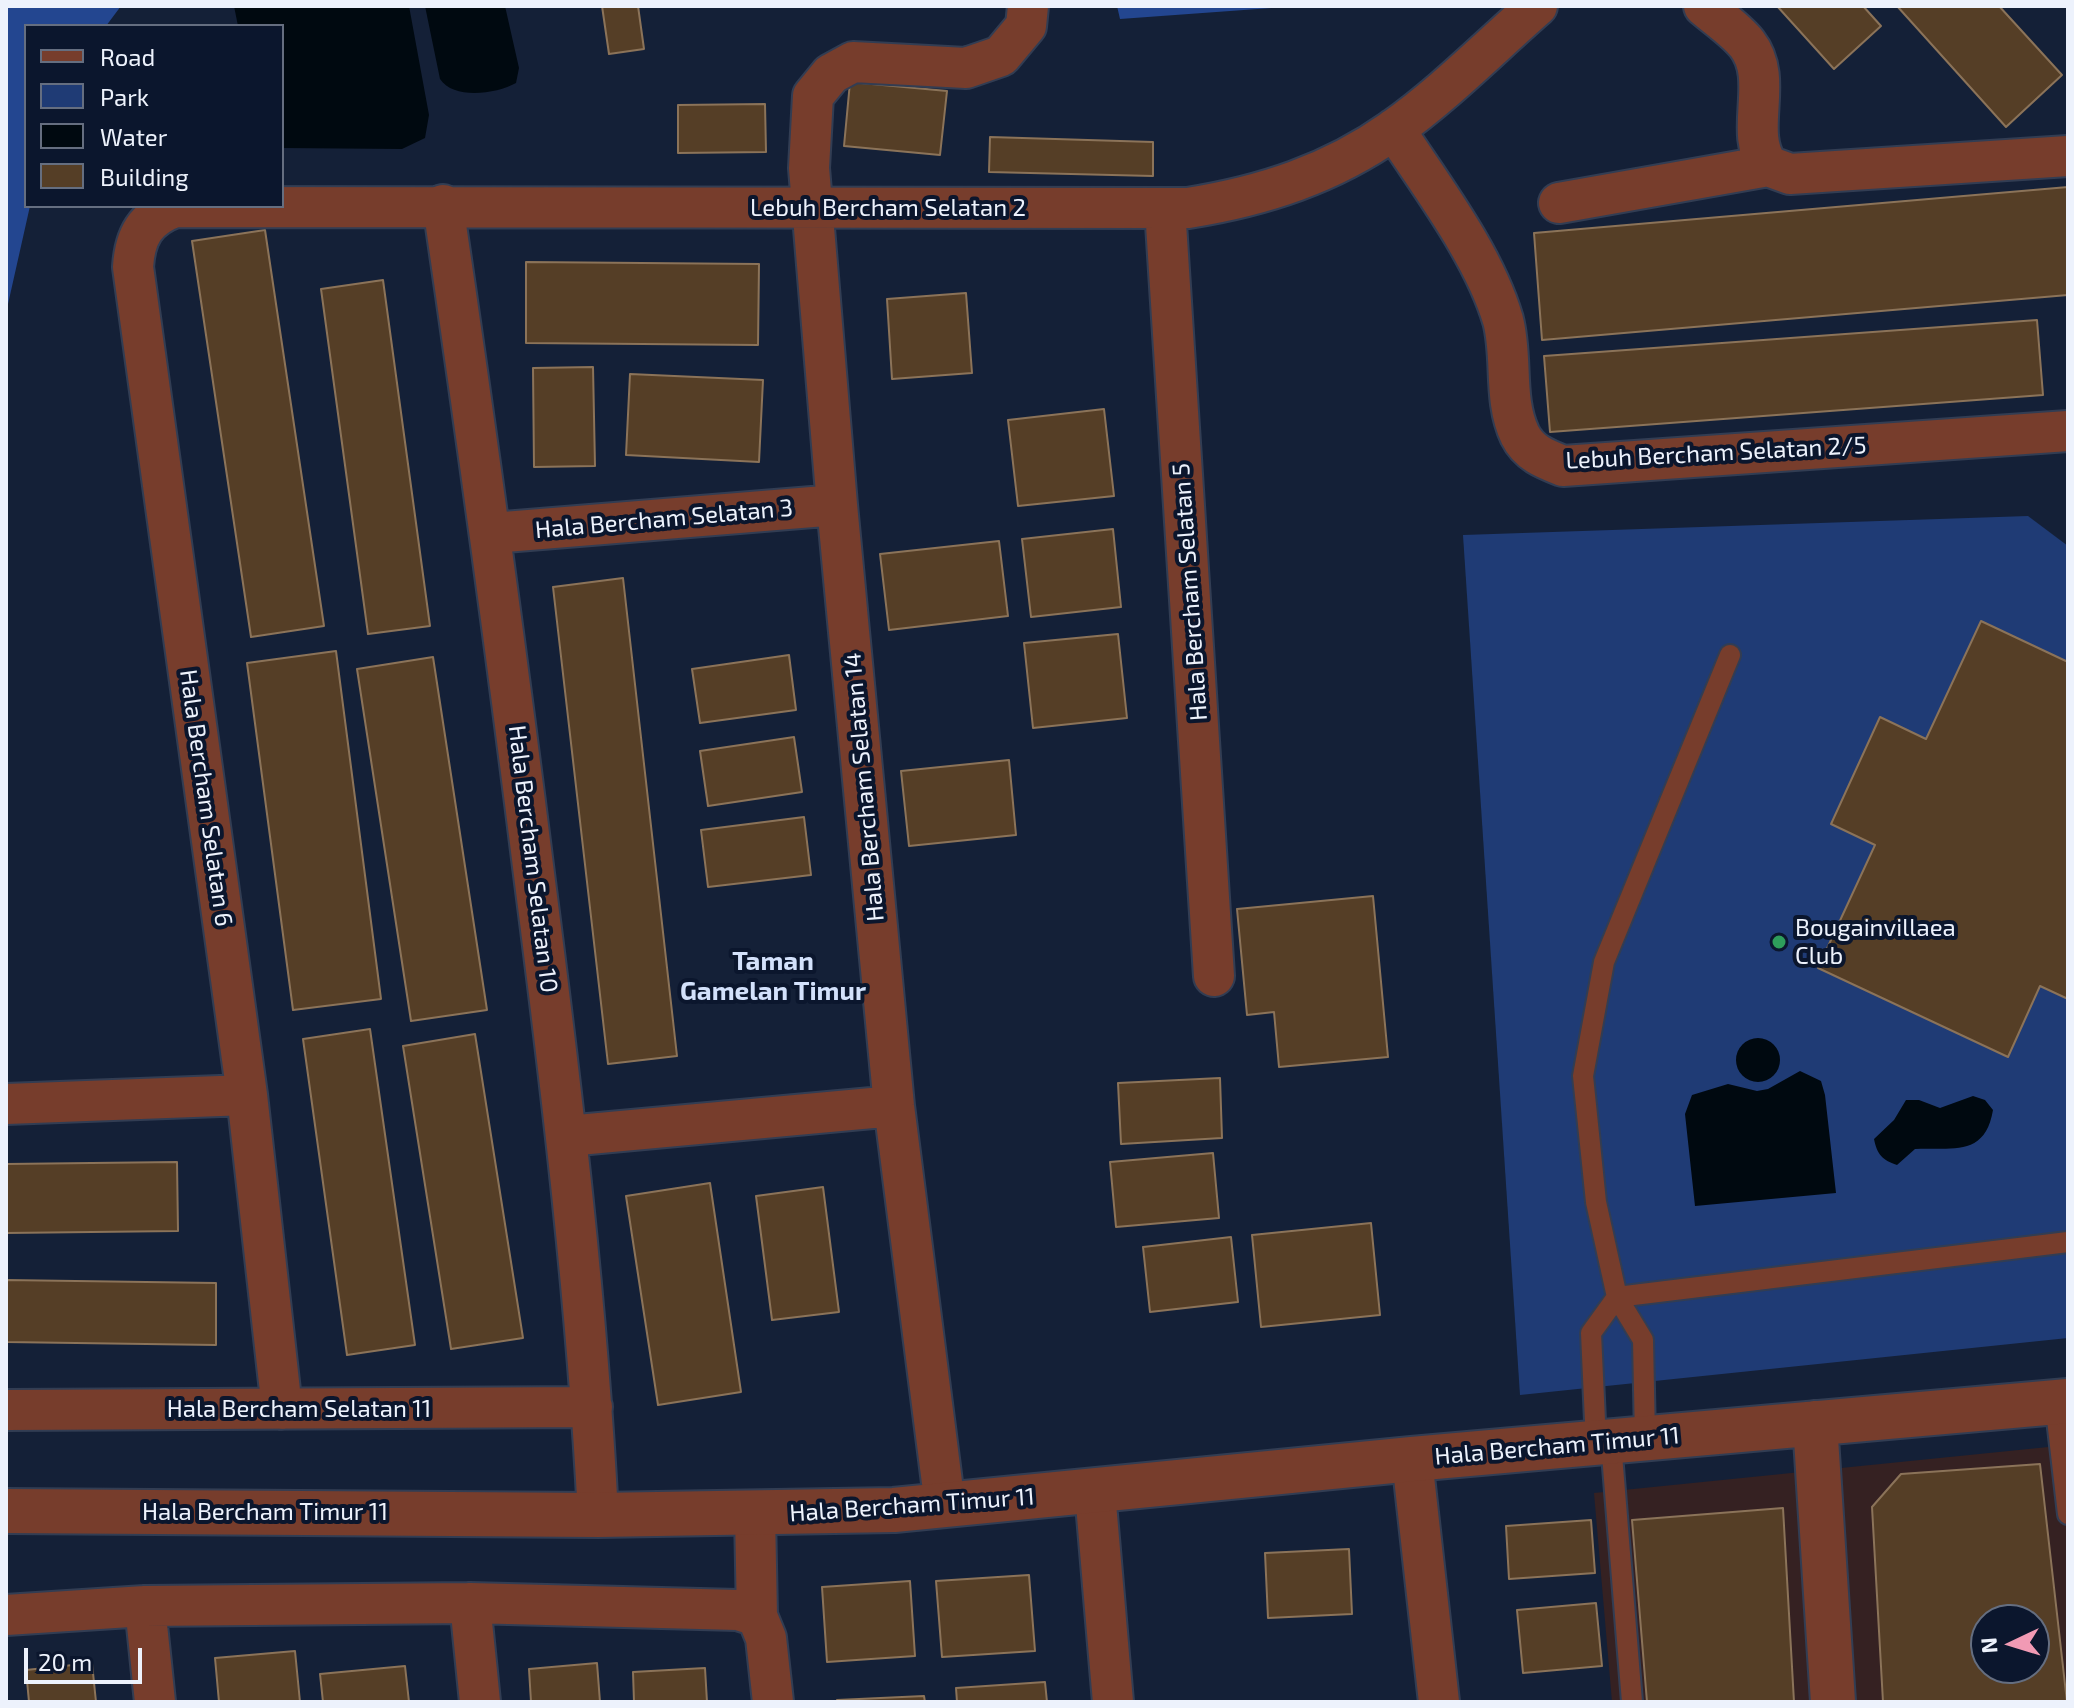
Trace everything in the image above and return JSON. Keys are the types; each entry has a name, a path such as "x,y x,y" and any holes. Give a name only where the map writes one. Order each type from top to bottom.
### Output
{"street":[{"name":"Hala Bercham Selatan 14","path":"945,1506 894,1106 837,505 809,168 813,96 831,74 853,62 966,68 978,64 1001,56 1026,26 1028,6"},
{"name":"Lebuh Bercham Selatan 2","path":"284,206 1188,208 1240,200 1300,181 1338,164 1394,129 1537,6"},
{"path":"1704,6 1747,45 1756,63 1759,144 1761,156 1768,166"},
{"name":"Lebuh Bercham Selatan 2/5","path":"1394,129 1488,281 1505,336 1510,405 1520,435 1530,449 1544,459 1563,466 2068,431"},
{"path":"1559,203 1768,166 1790,174 2068,156"},
{"name":"Hala Bercham Selatan 10","path":"443,205 492,533 567,1136 592,1407 598,1515"},
{"name":"Hala Bercham Selatan 6","path":"172,208 159,213 143,228 134,244 133,267 247,1095 282,1409"},
{"name":"Hala Bercham Selatan 5","path":"1165,208 1214,976"},
{"name":"Hala Bercham Selatan 3","path":"492,533 837,505"},
{"path":"6,1104 247,1095"},
{"path":"567,1136 894,1106"},
{"name":"Hala Bercham Timur 11","path":"6,1511 598,1515 755,1514 945,1506 1412,1459 2062,1402"},
{"name":"Hala Bercham Selatan 11","path":"6,1410 592,1407"},
{"path":"1815,1423 1833,1702"},
{"path":"1412,1459 1439,1702"},
{"path":"1095,1492 1113,1702"},
{"path":"755,1514 761,1627 773,1702"},
{"path":"6,1615 145,1606 470,1603 717,1609 761,1627"},
{"path":"470,1603 480,1702"},
{"path":"145,1606 155,1702"}],"lane":[{"path":"1617,1441 1643,1340 1617,1297 1596,1202 1583,1076 1604,962 1730,655"},
{"path":"1632,1702 1617,1441 1591,1333 1617,1297 2068,1242"},
{"path":"2062,1402 2068,1514"}],"shaded area":[{"path":"6,6 121,6 108,24 24,24 24,208 30,208 6,313"},
{"path":"1117,6 1299,6 1120,19"},
{"path":"2068,1445 2068,1702 1612,1702 1594,1493"}],"green space":[{"name":"Bougainvillaea Club","path":"2028,516 2068,546 2068,1338 1520,1395 1463,535"}],"water":[{"path":"234,6 409,6 429,115 425,138 402,149 284,148 284,24 238,24"},
{"path":"425,6 505,6 519,68 516,83 498,90 476,93 446,86 440,79"},
{"path":"1758,1038 1773,1045 1780,1060 1773,1075 1758,1082 1743,1075 1736,1060 1743,1045"},
{"path":"1800,1071 1821,1081 1836,1193 1695,1206 1685,1114 1692,1095 1728,1084 1757,1091 1768,1089"},
{"path":"1973,1096 1985,1100 1993,1110 1989,1125 1974,1143 1964,1147 1915,1149 1897,1165 1884,1159 1879,1152 1874,1139 1894,1120 1906,1100 1919,1100 1940,1108"}],"building":[{"path":"602,6 638,6 644,49 609,54"},
{"path":"1777,6 1863,6 1881,26 1834,69"},
{"path":"1897,6 1999,6 2062,75 2006,127"},
{"path":"850,82 947,91 940,155 844,146"},
{"path":"765,104 766,152 678,153 678,105"},
{"path":"990,137 1153,142 1153,176 989,172"},
{"path":"2068,187 2068,295 1542,340 1534,233"},
{"path":"265,230 324,626 251,637 192,241"},
{"path":"526,262 759,264 758,345 526,343"},
{"path":"383,280 430,626 368,634 321,289"},
{"path":"966,293 972,373 892,379 887,299"},
{"path":"2037,320 2043,395 1550,432 1544,356"},
{"path":"593,367 595,466 534,467 533,368"},
{"path":"630,374 763,380 759,462 626,455"},
{"path":"1104,409 1114,496 1018,506 1008,420"},
{"path":"1113,529 1121,607 1031,617 1022,539"},
{"path":"999,541 1008,616 889,630 880,554"},
{"path":"623,578 677,1056 608,1064 553,587"},
{"path":"1981,621 2068,662 2068,999 2040,986 2008,1057 1818,968 1875,845 1831,824 1880,717 1926,739"},
{"path":"1118,634 1127,718 1033,728 1024,643"},
{"path":"336,651 381,999 293,1010 247,663"},
{"path":"789,655 796,710 700,723 692,669"},
{"path":"433,657 487,1010 411,1021 357,669"},
{"path":"794,737 802,792 708,806 700,751"},
{"path":"1009,760 1016,835 909,846 901,771"},
{"path":"804,817 811,875 708,887 701,830"},
{"path":"1373,896 1388,1057 1279,1067 1274,1012 1247,1015 1237,909"},
{"path":"370,1029 415,1345 347,1355 303,1039"},
{"path":"475,1034 523,1338 451,1349 403,1046"},
{"path":"1220,1078 1222,1138 1121,1144 1118,1083"},
{"path":"1213,1153 1219,1218 1116,1227 1110,1162"},
{"path":"177,1162 178,1231 6,1233 6,1164"},
{"path":"710,1183 741,1392 658,1405 626,1196"},
{"path":"823,1187 839,1312 772,1320 756,1196"},
{"path":"1371,1223 1380,1315 1261,1327 1252,1235"},
{"path":"1231,1237 1238,1302 1150,1312 1143,1247"},
{"path":"6,1280 216,1283 216,1345 6,1342"},
{"path":"2040,1464 2067,1702 1883,1702 1872,1507 1901,1474"},
{"path":"1783,1508 1794,1702 1647,1702 1632,1520"},
{"path":"1591,1520 1595,1573 1509,1579 1506,1526"},
{"path":"1349,1549 1352,1614 1268,1618 1265,1553"},
{"path":"1029,1575 1035,1651 942,1657 936,1581"},
{"path":"910,1581 915,1656 827,1662 822,1587"},
{"path":"1596,1603 1602,1666 1523,1673 1517,1610"},
{"path":"295,1651 300,1702 219,1702 215,1658"},
{"path":"92,1663 96,1702 29,1702 26,1670"},
{"path":"597,1663 600,1702 531,1702 529,1669"},
{"path":"405,1666 409,1702 323,1702 320,1674"},
{"path":"705,1668 707,1702 634,1702 633,1672"},
{"path":"1045,1682 1047,1702 957,1702 956,1688"},
{"path":"924,1696 925,1702 837,1702 837,1700"}],"place":[{"name":"Bougainvillaea Club","path":"1779,942"}],"district":[{"name":"Taman Gamelan Timur","path":"773,976"}]}
